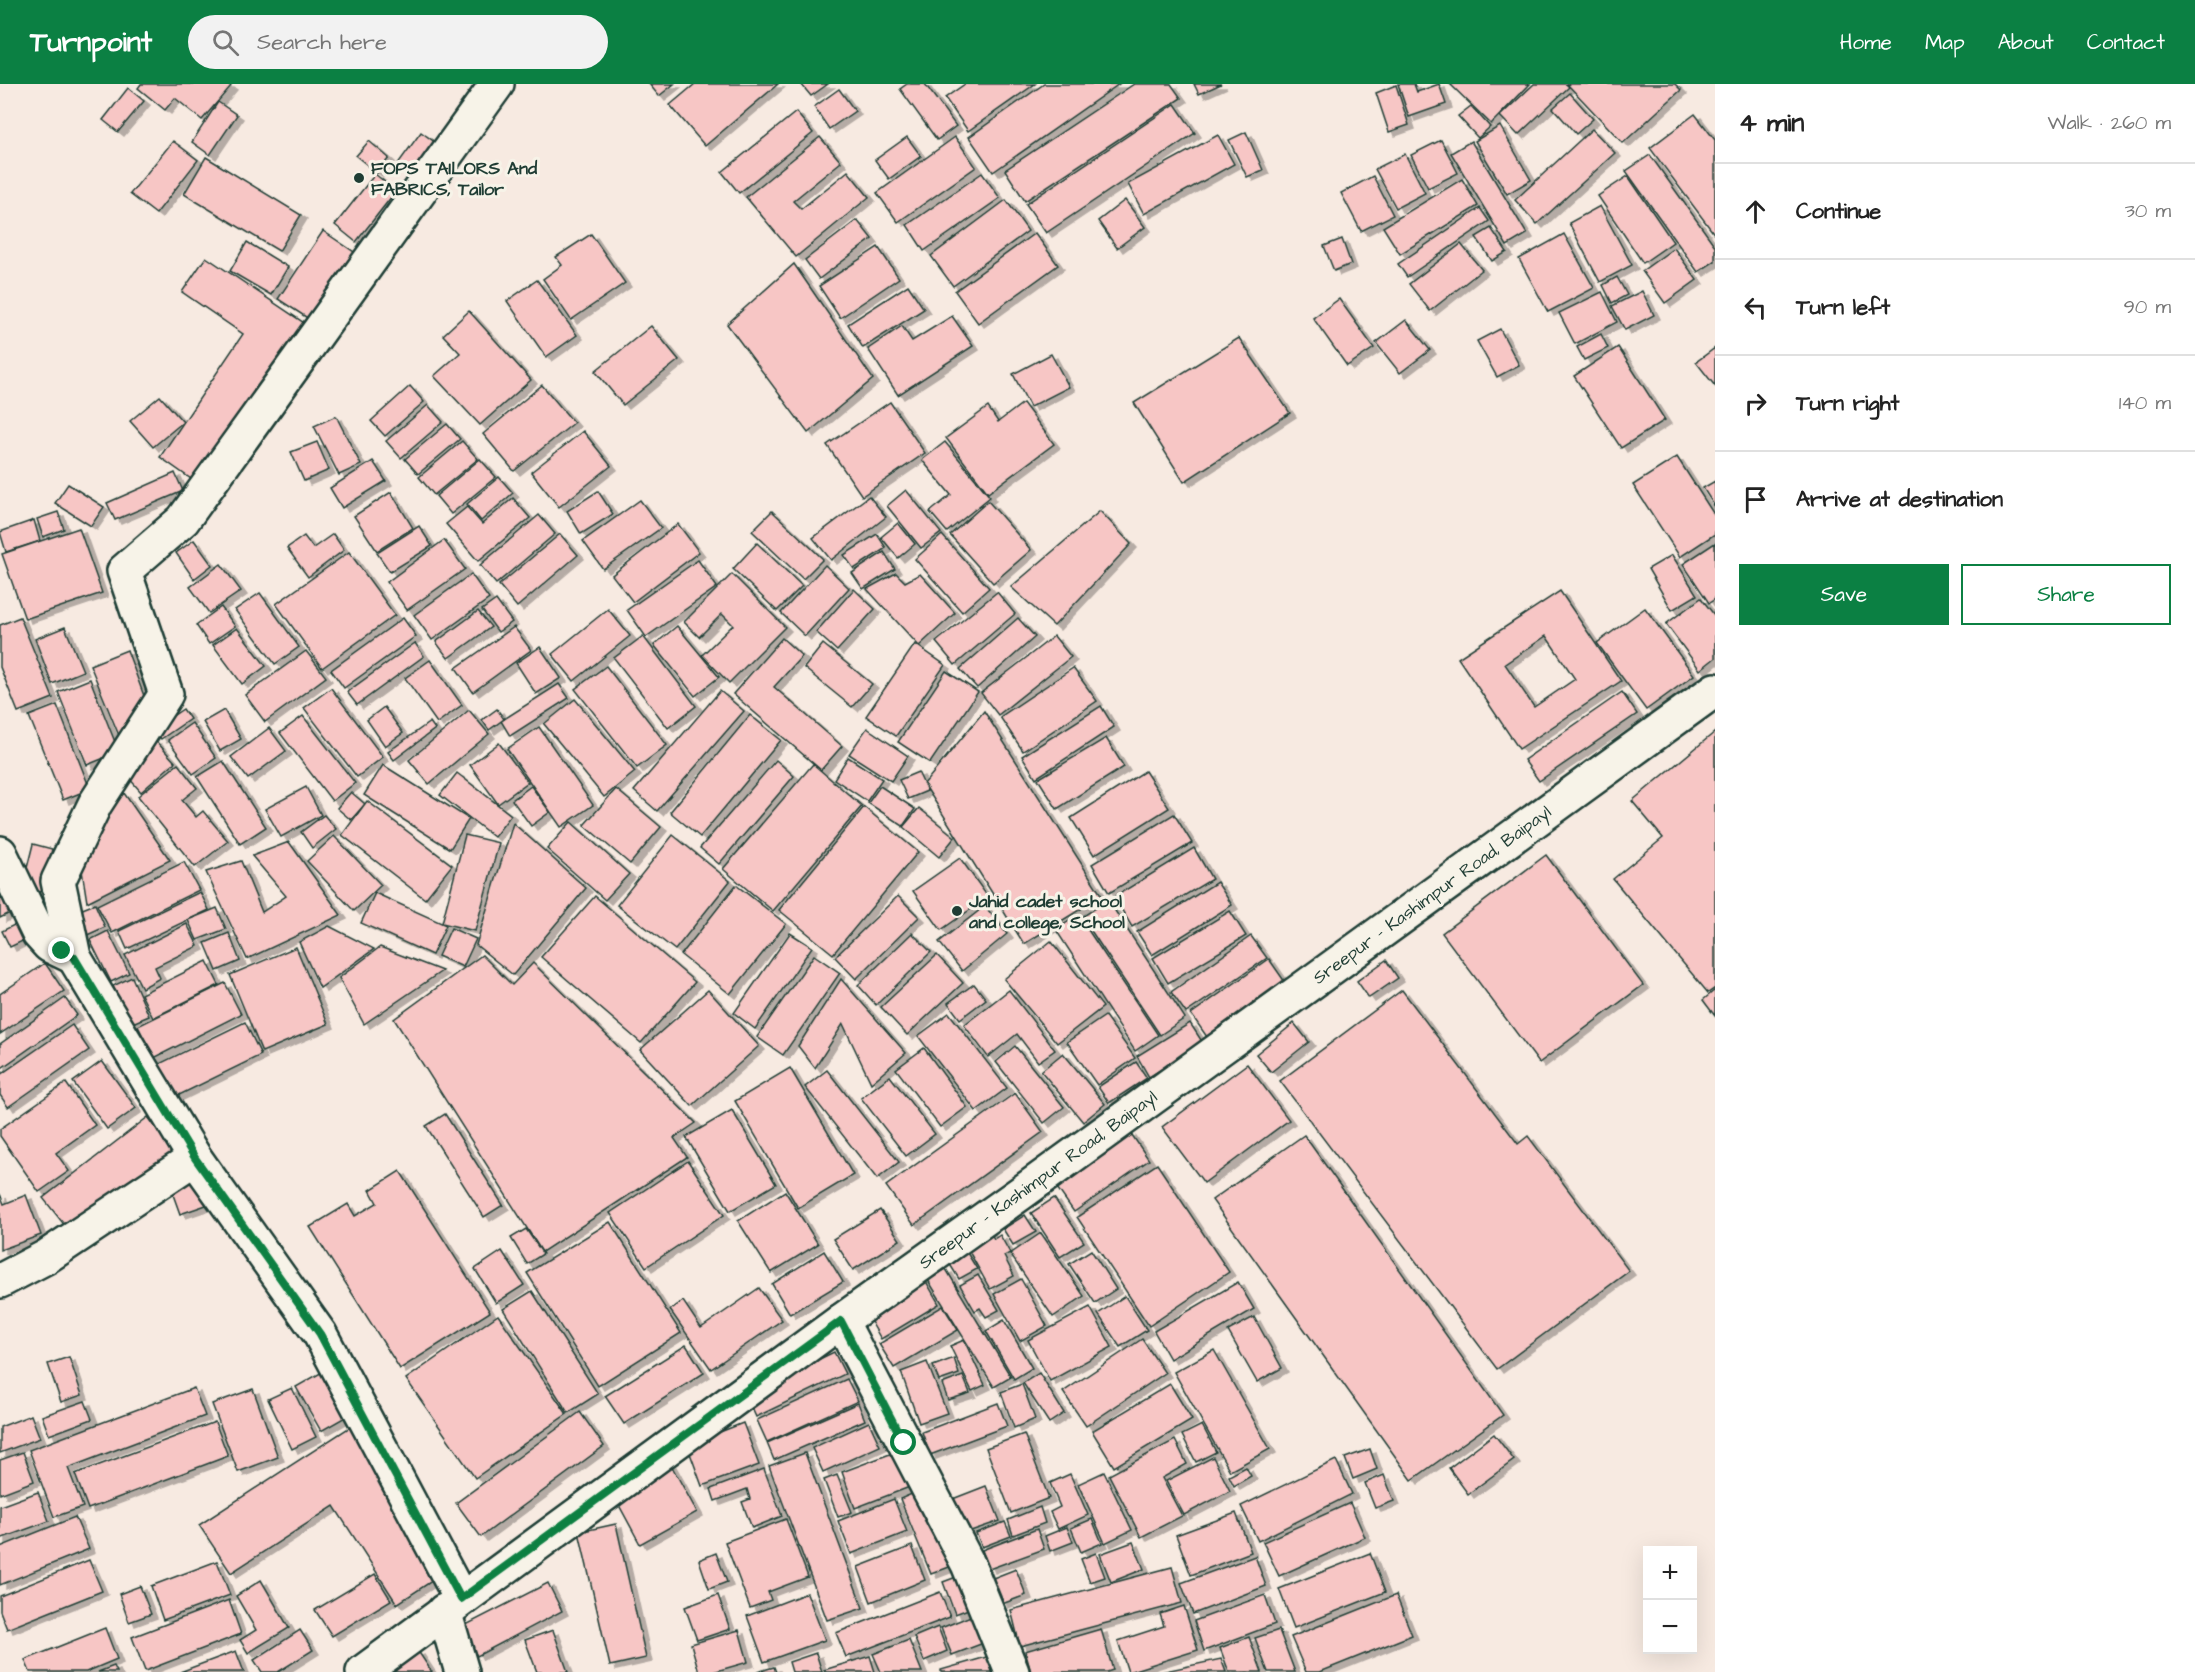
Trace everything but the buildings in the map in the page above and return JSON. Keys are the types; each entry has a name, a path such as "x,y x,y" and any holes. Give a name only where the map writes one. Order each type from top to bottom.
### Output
{"street":[{"path":"462,1672 453,1605 320,1334 195,1158 74,957 58,881 95,804 166,694 124,571 183,520 497,84"},
{"name":"Sreepur - Kashimpur Road, Baipayl","path":"363,1672 841,1321 1715,690"},
{"path":"0,853 39,934 49,945 74,957"},
{"path":"0,1281 46,1257 195,1158"},
{"path":"841,1321 968,1564 1012,1672"}],"place":[{"name":"FOPS TAILORS And FABRICS, Tailor","path":"359,178"},
{"name":"Jahid cadet school and college, School","path":"957,911"}],"route":[{"path":"62,951 74,957 195,1158 320,1334 461,1599 841,1321 904,1443"}]}
